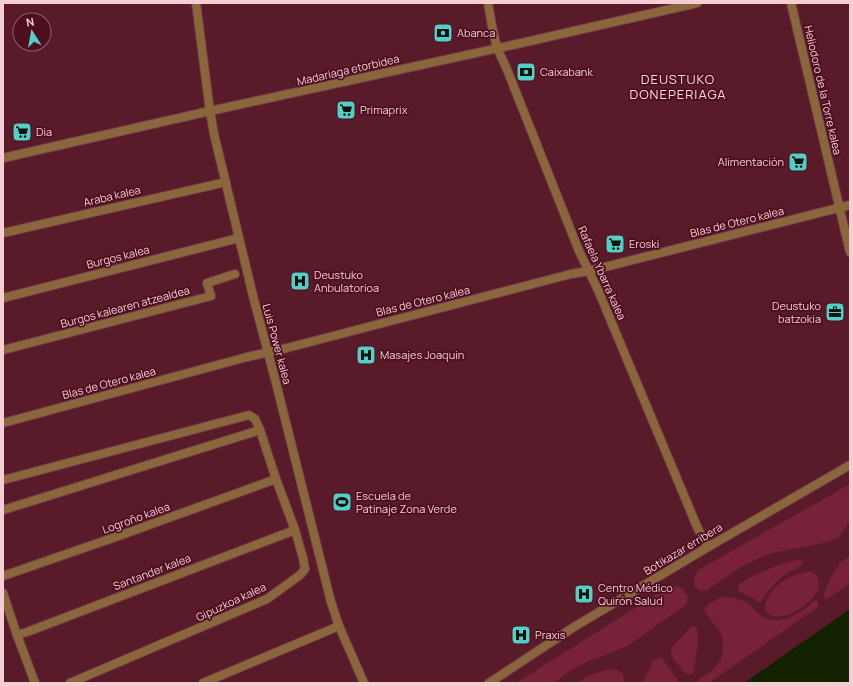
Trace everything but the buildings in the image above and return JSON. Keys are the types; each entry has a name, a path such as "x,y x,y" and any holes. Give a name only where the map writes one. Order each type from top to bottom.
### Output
{"street":[{"name":"Luis Power kalea","path":"196,3 210,111 238,238 330,602 364,683"},
{"name":"Rafaela Ybarra kalea","path":"488,3 497,48 579,250 601,297 698,528 708,547"},
{"name":"Madariaga etorbidea","path":"3,158 698,3"},
{"name":"Heliodoro de la Torre kalea","path":"791,3 850,252"},
{"name":"Araba kalea","path":"3,233 226,182"},
{"name":"Blas de Otero kalea","path":"3,423 239,359 571,274 589,271 850,205"},
{"name":"Burgos kalea","path":"3,298 238,238"},
{"name":"Burgos kalearen atzealdea","path":"3,350 211,296 208,282 235,274"},
{"name":"Gipuzkoa kalea","path":"3,480 249,415 255,419 260,430 295,530 303,558 304,569 300,575 267,599 70,683"},
{"path":"3,510 260,430"},
{"name":"Botikazar erribera","path":"489,683 574,627 850,465"},
{"name":"Logroño kalea","path":"3,576 276,479"},
{"name":"Santander kalea","path":"17,635 295,530"},
{"path":"3,593 35,683"},
{"path":"204,683 339,626"}],"shaded area":[{"path":"850,484 850,521 839,537 819,544 766,555 744,565 707,590 700,591 694,586 694,578 698,570"},
{"path":"850,556 850,583 826,600 823,595 832,575 841,562"},
{"path":"797,560 803,561 802,565 778,580 767,592 762,601 757,602 753,598 739,591 738,585 752,576"},
{"path":"812,572 818,577 818,589 815,595 805,606 790,614 776,617 770,615 765,608 765,604 777,586 790,577"},
{"path":"673,586 680,587 685,591 688,597 687,602 683,607 629,645 588,661 568,672 554,683 516,683 667,588"},
{"path":"722,597 741,600 751,606 761,616 769,620 791,617 815,600 818,602 818,607 709,683 695,683 717,665 722,655 723,644 721,634 704,609 712,602"},
{"path":"850,609 850,683 744,683"},
{"path":"691,627 696,627 698,643 693,674 689,675 683,671 676,662 671,649"},
{"path":"662,658 680,683 642,683 653,660"},
{"path":"611,669 618,670 623,674 625,679 624,683 576,683 593,674"}],"place":[{"name":"Abanca","path":"443,33"},
{"name":"Caixabank","path":"526,72"},
{"name":"Primaprix","path":"346,110"},
{"name":"Dia","path":"22,132"},
{"name":"Alimentación","path":"798,162"},
{"name":"Eroski","path":"615,244"},
{"name":"Deustuko Anbulatorioa","path":"300,281"},
{"name":"Deustuko batzokia","path":"835,312"},
{"name":"Masajes Joaquin","path":"366,355"},
{"name":"Escuela de Patinaje Zona Verde","path":"342,502"},
{"name":"Centro Médico Quirón Salud","path":"584,594"},
{"name":"Praxis","path":"521,635"}],"district":[{"name":"DEUSTUKO DONEPERIAGA","path":"678,86"}]}
